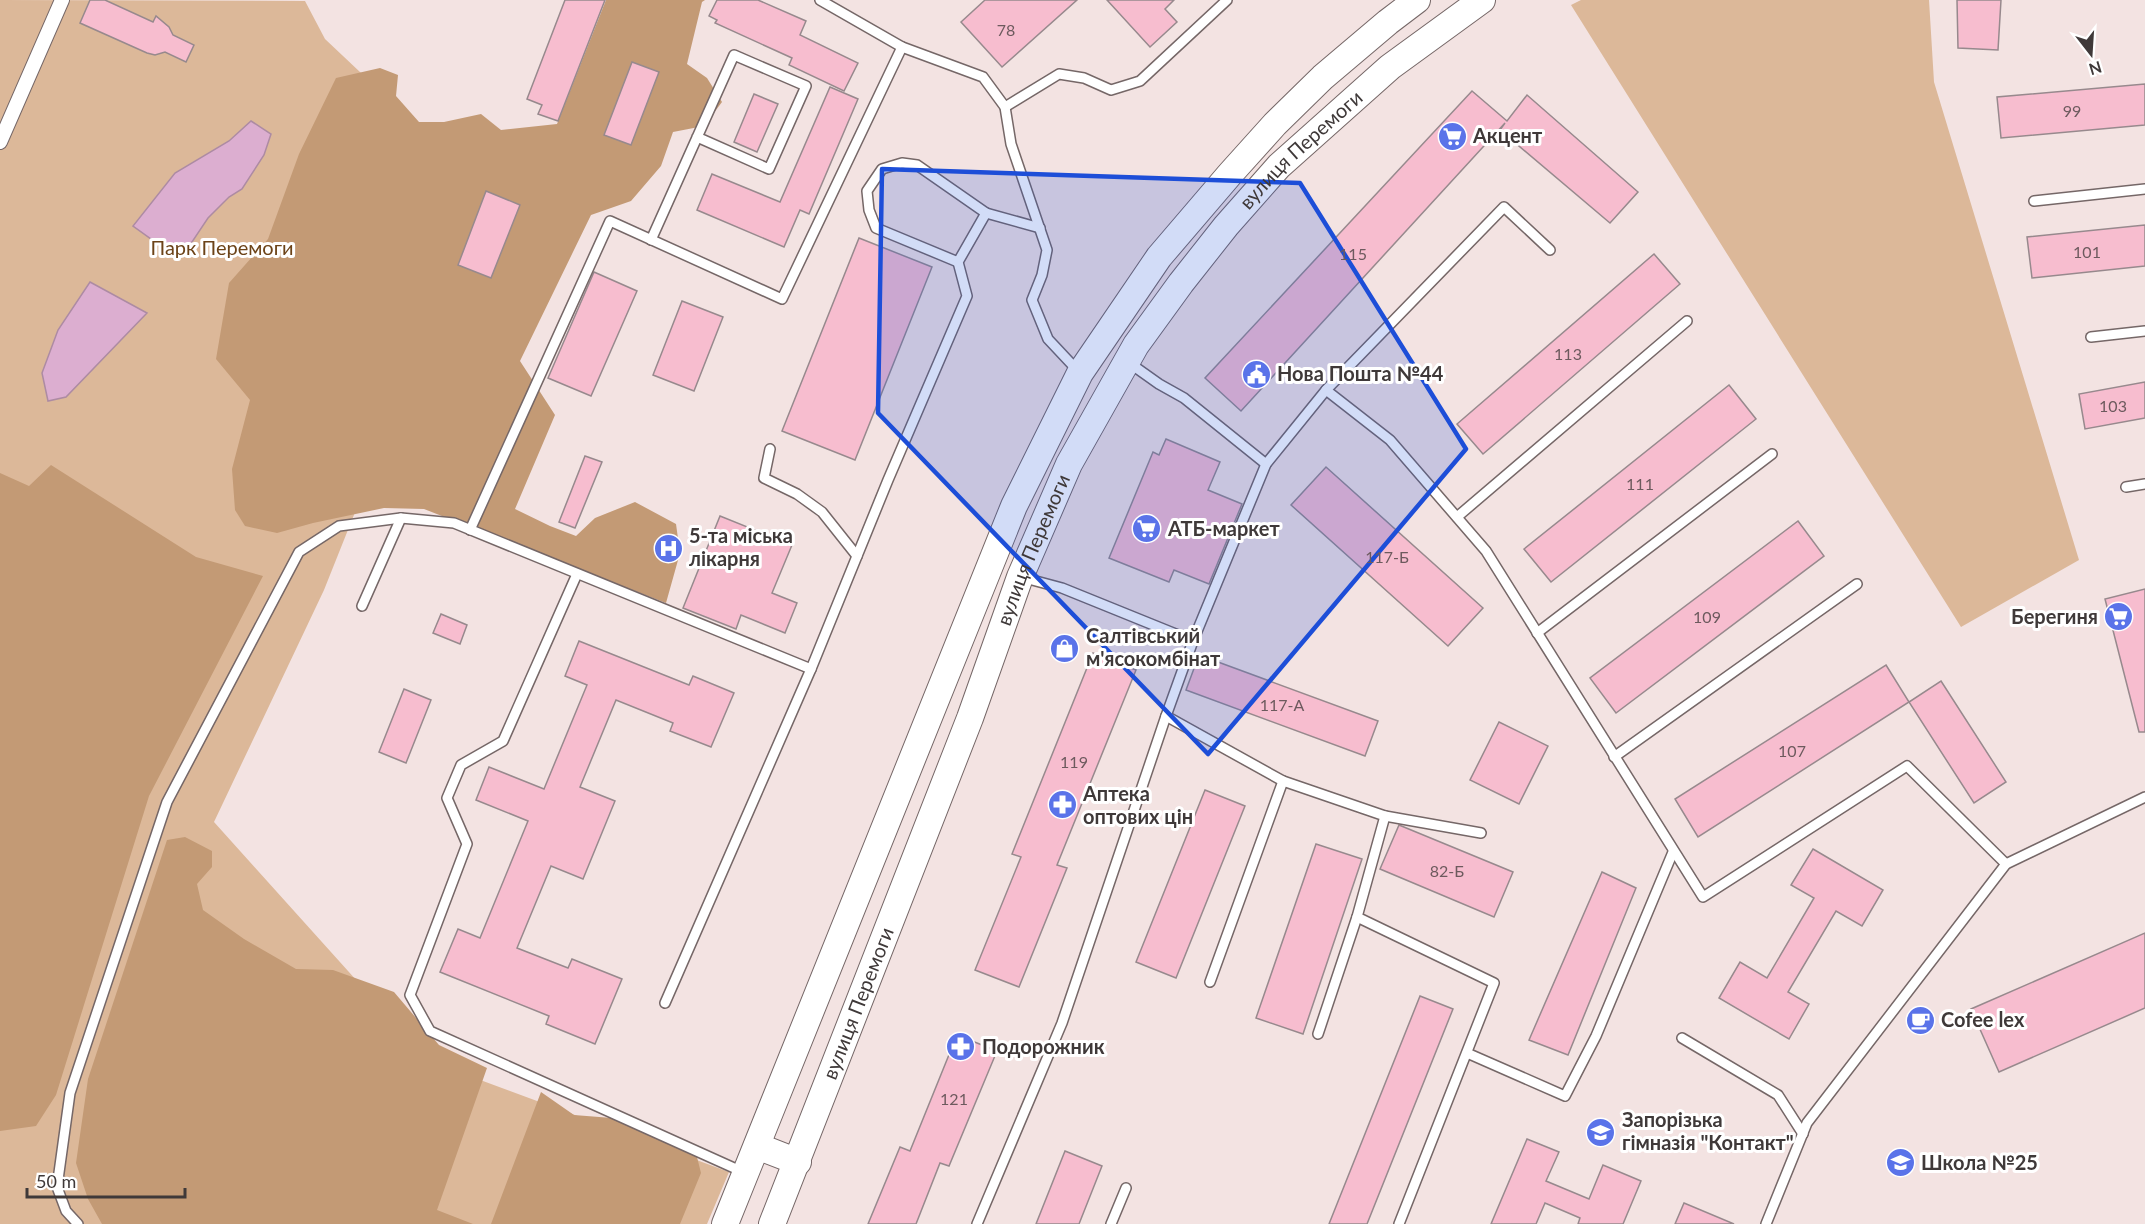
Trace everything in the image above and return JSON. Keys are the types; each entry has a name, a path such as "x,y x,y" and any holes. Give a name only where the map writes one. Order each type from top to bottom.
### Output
{"main road":[{"name":"вулиця Перемоги","path":"725,1224 1014,506 1080,373 1159,257 1237,165 1323,77 1416,0"},
{"name":"вулиця Перемоги","path":"772,1224 970,718 1020,577 1069,464 1136,345 1226,226 1279,166 1390,67 1482,0"},
{"path":"757,1146 798,1162"}],"street":[{"path":"0,142 62,0"}],"lane":[{"path":"820,0 902,47 983,77 1005,107 1011,144 1047,250 1042,276 1032,300 1048,339 1080,373"},
{"path":"1005,107 1059,74 1084,78 1111,90 1140,81 1227,0"},
{"path":"470,530 610,221 782,299 902,47"},
{"path":"651,240 734,54 806,86 769,169 697,137"},
{"path":"958,262 876,228 869,210 867,191 882,170 902,163 917,165 986,213 1040,228"},
{"path":"2034,201 2145,189"},
{"path":"977,1224 1062,1023 1193,641 1266,464 1326,390 1504,207 1550,250"},
{"path":"665,1003 811,669 967,297 958,262 986,213"},
{"path":"1457,517 1687,321"},
{"path":"2091,337 2145,331"},
{"path":"1127,361 1159,384 1184,398 1266,464"},
{"path":"1326,390 1390,440 1486,551 1703,897 1906,766 2007,864"},
{"path":"770,449 764,478 797,494 822,512 857,556"},
{"path":"1537,633 1772,454"},
{"path":"2126,487 2145,484"},
{"path":"362,606 401,518"},
{"path":"78,1224 66,1211 57,1187 70,1093 167,802 299,552 339,526 401,518 454,523 811,669"},
{"path":"576,574 503,741 461,765 447,798 466,844 410,995 430,1030 745,1173"},
{"path":"1020,577 1062,588 1193,641"},
{"path":"1614,757 1857,584"},
{"path":"1166,716 1282,781 1385,816 1481,833"},
{"path":"1210,982 1282,781"},
{"path":"1766,1224 1807,1123 2007,864 2145,797"},
{"path":"1318,1034 1357,917 1385,816"},
{"path":"1467,1053 1565,1096 1596,1036 1673,852"},
{"path":"1357,917 1494,983 1399,1224"},
{"path":"1682,1038 1778,1095 1803,1134"},
{"path":"1111,1224 1126,1188"}],"highlighted area":[{"path":"882,169 1300,183 1466,449 1208,754 878,413"}],"green space":[{"name":"Парк Перемоги","path":"0,0 305,1 325,39 484,189 324,590 214,822 429,1061 729,1172 707,1224 0,1224"},
{"path":"1581,0 1929,0 1934,82 2079,560 1961,627 1571,5"}],"shaded area":[{"path":"606,0 705,0 702,2 687,64 707,78 722,102 704,126 673,132 661,166 631,201 591,215 520,361 555,415 515,509 576,536 595,518 635,502 676,524 680,553 666,603 424,509 384,508 277,533 245,526 235,510 232,469 250,400 216,359 229,283 268,239 299,154 336,78 380,68 398,75 396,96 419,122 444,122 481,114 501,130 557,124"},
{"path":"251,121 271,134 264,155 242,189 229,197 208,218 192,242 172,254 133,226 175,173 229,141"},
{"path":"90,282 147,313 66,397 48,401 42,373 58,330"},
{"path":"51,465 196,557 263,576 149,796 56,1095 36,1126 0,1131 0,473 29,486"},
{"path":"185,837 212,851 212,867 197,884 203,910 244,939 296,969 333,970 394,992 439,1045 487,1068 437,1210 473,1224 102,1224 88,1199 76,1163 88,1079 167,840"},
{"path":"541,1092 574,1115 637,1120 696,1153 701,1173 680,1224 491,1224"}],"building":[{"path":"90,0 105,0 153,22 156,16 169,27 173,35 194,45 186,62 165,52 155,55 147,53 80,23"},
{"path":"565,0 605,0 558,121 538,114 542,105 527,99"},
{"path":"717,0 758,0 806,21 800,35 858,63 844,91 789,65 792,58 715,23 717,20 709,16"},
{"path":"985,0 1077,0 1002,67 961,22"},
{"path":"1107,0 1174,0 1165,9 1177,22 1150,47"},
{"path":"1957,0 2001,0 1998,50 1958,48"},
{"path":"632,62 659,72 631,145 604,135"},
{"path":"2145,84 2145,125 2001,138 1997,97"},
{"path":"830,87 858,99 809,214 800,210 784,247 697,210 712,174 780,202"},
{"path":"1472,91 1507,121 1527,95 1638,192 1610,223 1500,130 1505,123 1241,411 1205,378"},
{"path":"754,94 778,104 757,152 734,142"},
{"path":"486,191 520,205 491,278 458,265"},
{"path":"2145,225 2145,266 2032,278 2027,237"},
{"path":"859,238 932,267 855,460 782,431"},
{"path":"1654,254 1680,284 1483,454 1457,424"},
{"path":"594,272 637,291 591,396 548,378"},
{"path":"682,301 723,317 694,391 653,375"},
{"path":"2145,382 2145,418 2085,429 2079,394"},
{"path":"1729,385 1756,419 1551,582 1524,549"},
{"path":"1166,439 1220,462 1208,490 1242,504 1209,584 1174,570 1169,582 1109,558 1153,452 1159,455"},
{"path":"585,456 602,462 575,528 559,522"},
{"path":"1326,467 1483,608 1448,646 1291,505"},
{"path":"720,516 792,545 772,593 797,603 785,633 741,615 736,629 683,608"},
{"path":"1798,521 1824,556 1616,713 1590,678"},
{"path":"2145,589 2145,732 2139,732 2105,599"},
{"path":"441,614 467,625 460,644 433,633"},
{"path":"579,641 689,685 693,676 734,693 711,747 670,731 673,723 616,700 580,787 615,801 583,879 551,866 517,948 568,968 572,959 622,979 595,1044 546,1024 549,1016 440,972 458,929 480,938 528,821 476,800 489,767 544,789 587,685 565,676"},
{"path":"1093,653 1136,670 1057,865 1067,868 1019,987 975,970 1021,857 1012,854"},
{"path":"1199,655 1378,721 1365,756 1186,690"},
{"path":"1886,665 1909,702 1698,837 1675,799"},
{"path":"1941,681 2006,782 1974,803 1909,702"},
{"path":"404,689 431,700 406,763 379,752"},
{"path":"1499,722 1548,746 1519,804 1470,780"},
{"path":"1205,790 1245,806 1176,978 1136,962"},
{"path":"1399,825 1513,872 1494,917 1380,869"},
{"path":"1316,844 1362,859 1303,1034 1256,1018"},
{"path":"1813,849 1883,890 1862,926 1836,911 1788,992 1809,1004 1789,1039 1719,998 1740,962 1767,978 1814,898 1791,885"},
{"path":"1602,872 1636,888 1568,1055 1529,1040"},
{"path":"2145,933 2145,1008 1999,1072 1971,1009"},
{"path":"1420,996 1453,1009 1367,1224 1329,1224"},
{"path":"957,1035 997,1051 949,1166 940,1163 916,1224 868,1224 900,1147 910,1151"},
{"path":"1527,1139 1559,1152 1546,1181 1589,1199 1603,1165 1641,1181 1623,1224 1578,1224 1580,1218 1545,1203 1536,1224 1491,1224"},
{"path":"1065,1151 1102,1166 1079,1224 1036,1224"},
{"path":"1684,1203 1734,1224 1675,1224"}],"place":[{"name":"Акцент","path":"1452,136"},
{"name":"Нова Пошта №44","path":"1256,374"},
{"name":"АТБ-маркет","path":"1147,529"},
{"name":"5-та міська лікарня","path":"668,548"},
{"name":"Берегиня","path":"2119,617"},
{"name":"Салтівський м'ясокомбінат","path":"1065,648"},
{"name":"Аптека оптових цін","path":"1062,805"},
{"name":"Cofee lex","path":"1920,1020"},
{"name":"Подорожник","path":"961,1047"},
{"name":"Запорізька гімназія \"Контакт\"","path":"1601,1132"},
{"name":"Школа №25","path":"1900,1163"}]}
